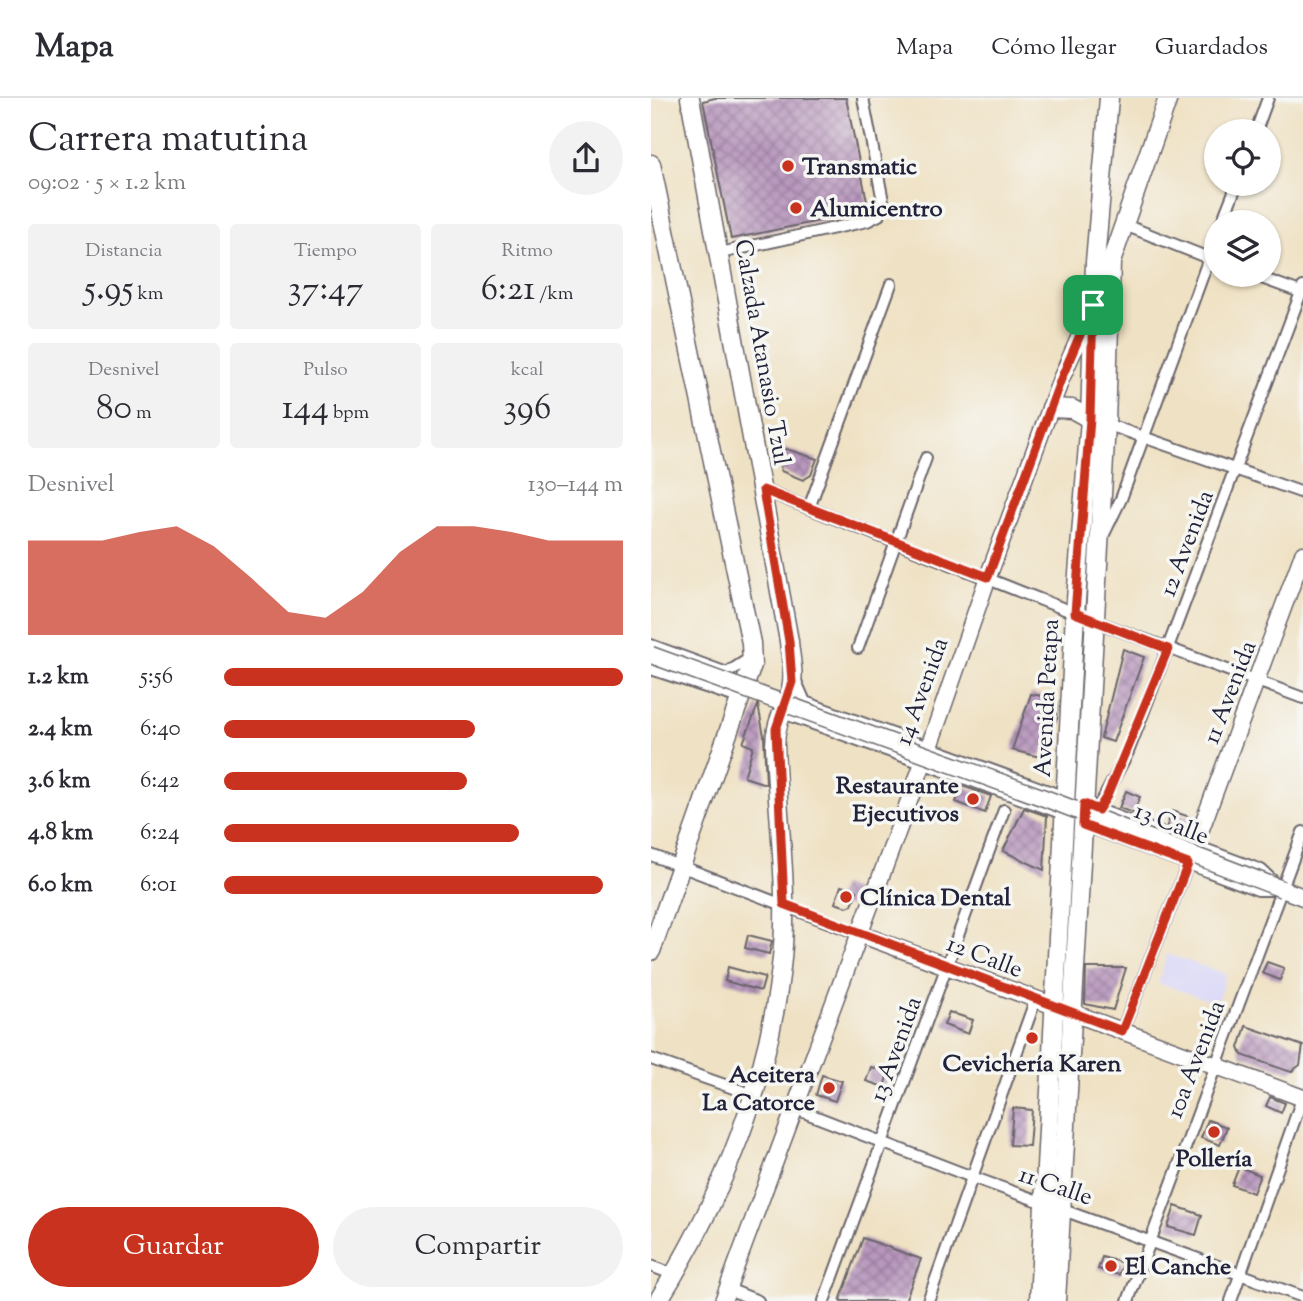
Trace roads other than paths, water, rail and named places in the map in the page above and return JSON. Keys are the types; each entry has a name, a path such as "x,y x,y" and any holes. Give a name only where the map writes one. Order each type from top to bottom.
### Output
{"main road":[{"name":"Calzada Atanasio Tzul","path":"659,1301 710,1208 753,1095 776,1000 783,956 784,904 775,745 781,712 791,688 789,641 690,98"},
{"name":"Avenida Petapa","path":"1062,1011 1083,825 1091,807 1098,545 1098,421 1093,305 1109,98"},
{"name":"14 Avenida","path":"726,1295 1051,408 1125,225 1168,98"},
{"path":"651,164 752,657 752,671 651,951"},
{"name":"Avenida Petapa","path":"1056,1301 1053,1206 1062,1011 1064,805 1075,613 1098,421 1111,262"},
{"path":"1051,408 1072,409 1098,421"},
{"name":"11 Avenida","path":"1195,845 1303,554"},
{"name":"13 Calle","path":"652,667 1047,799 1303,897"},
{"name":"12 Calle","path":"857,933 1062,1011 1303,1097"},
{"name":"Avenida Petapa","path":"1039,1301 1053,1206"}],"street":[{"path":"720,253 867,221 879,215 883,201 863,98"},
{"path":"1260,119 1268,98"},
{"path":"1125,225 1204,256"},
{"path":"1098,545 1121,499 1204,283"},
{"path":"809,508 891,284"},
{"path":"1281,284 1302,291"},
{"name":"12 Avenida","path":"1091,807 1128,752 1302,291"},
{"path":"1098,421 1303,493"},
{"path":"858,648 926,458"},
{"path":"763,490 1095,621 1303,698"},
{"path":"651,645 727,673 752,657"},
{"name":"13 Calle","path":"652,667 742,699"},
{"path":"790,667 805,702 929,747 1064,805"},
{"path":"781,712 921,763 1064,805"},
{"name":"13 Calle","path":"1091,807 1261,870 1282,890"},
{"name":"13 Avenida","path":"824,1301 1004,810"},
{"name":"13 Calle","path":"1083,825 1258,890 1282,890"},
{"name":"10a Avenida","path":"1128,1301 1303,832"},
{"name":"12 Calle","path":"651,855 857,933"},
{"path":"1122,1031 1188,864"},
{"path":"928,1301 1035,1000"},
{"path":"651,1059 753,1095"},
{"path":"1231,1301 1303,1097"},
{"name":"11 Calle","path":"796,1109 972,1177 1303,1297"},
{"path":"651,1266 674,1275"},
{"path":"726,1295 758,1301"}],"place":[{"name":"Transmatic","path":"788,166"},
{"name":"Alumicentro","path":"796,208"},
{"name":"Restaurante Ejecutivos","path":"973,799"},
{"name":"Clínica Dental","path":"846,897"},
{"name":"Cevichería Karen","path":"1032,1038"},
{"name":"Aceitera La Catorce","path":"829,1088"},
{"name":"Pollería","path":"1214,1132"},
{"name":"El Canche","path":"1111,1266"}]}
